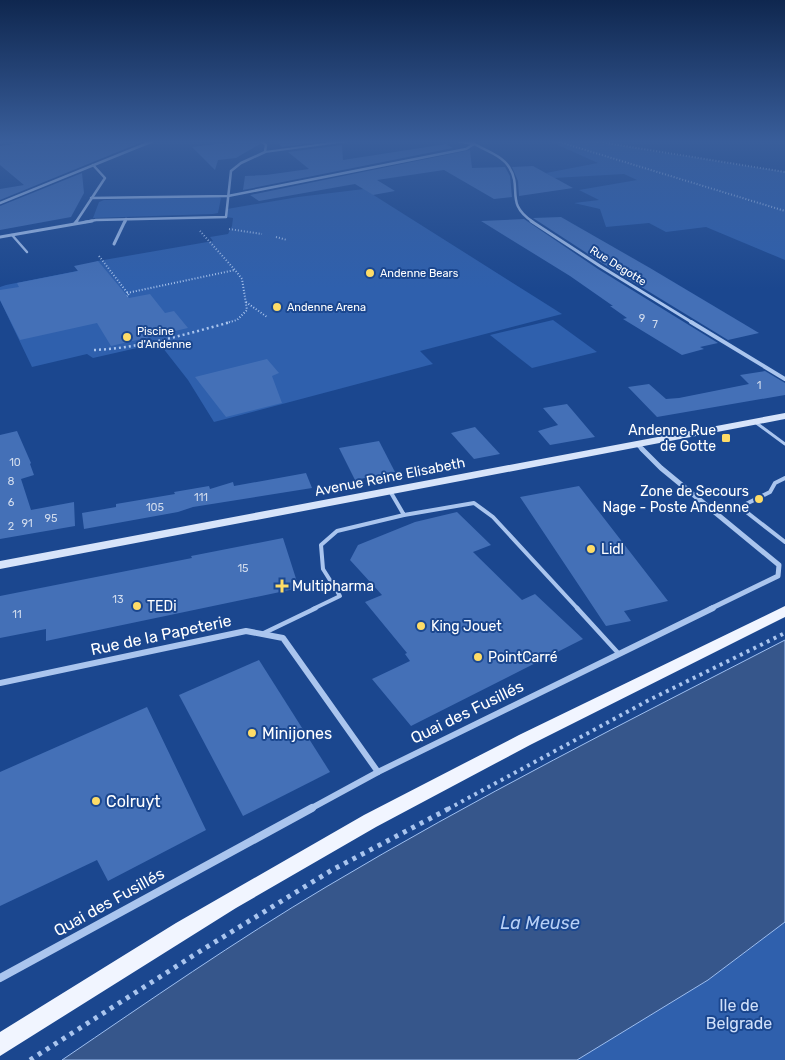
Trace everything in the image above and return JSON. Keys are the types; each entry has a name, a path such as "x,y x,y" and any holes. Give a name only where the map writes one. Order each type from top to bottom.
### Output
{"main road":[{"name":"Avenue Reine Elisabeth","path":"0,566 785,416"},
{"path":"0,1045 274,875 370,821 456,774 785,611"}],"street":[{"path":"0,203 31,190"},
{"path":"74,223 96,190"},
{"path":"0,237 74,223 126,219 226,217 229,190"},
{"path":"91,198 228,196 256,190"},
{"name":"Rue Degotte","path":"513,190 515,203 521,214 600,266 785,379"},
{"path":"114,244 126,219"},
{"name":"Quai des Fusillés","path":"0,978 378,772 778,576 779,565 661,468 637,444"},
{"name":"Rue de la Papeterie","path":"0,683 246,631 284,638 378,772"}],"lane":[{"path":"12,235 27,252"},
{"path":"755,422 785,444"},
{"path":"785,478 775,483 770,492 740,507 785,542"},
{"path":"390,491 404,515"},
{"path":"261,634 340,596 323,569 321,545 338,531 404,515 474,504 493,517 619,654"}],"path":[{"path":"718,190 785,211"},
{"path":"228,229 262,234"},
{"path":"94,350 116,349 170,338 237,320 247,310 242,279 200,231"},
{"path":"276,237 287,240"},
{"path":"99,256 127,294 236,270"},
{"path":"245,302 267,317"},
{"path":"30,1060 202,950 332,870 437,816 650,700 785,633"}],"green space":[{"name":"Andenne Arena","path":"366,190 562,314 420,351 433,364 214,422 188,380 159,343 93,358 87,354 32,367 0,300 0,287 77,271 98,261 213,241 210,237 228,234 232,226 233,218 226,217 227,209 298,197"},
{"path":"580,190 785,190 785,260 706,227 666,232 649,223 606,227 600,209 574,203 599,200"},
{"path":"217,196 221,198 218,213 213,214 93,218 99,202 104,200"},
{"path":"553,320 597,352 532,368 490,335"},
{"name":"Ile de Belgrade","path":"785,922 785,1060 577,1060 708,980"}],"water":[{"name":"La Meuse","path":"785,640 785,922 708,980 577,1060 62,1060 192,972 326,887 382,854 553,760"}],"building":[{"path":"0,190 23,190 0,200"},
{"path":"39,190 84,190 71,217 0,230 0,206"},
{"path":"272,190 318,190 259,201 250,195"},
{"path":"366,190 395,191 373,195"},
{"path":"479,190 511,190 512,197 494,199"},
{"path":"519,190 556,190 519,196"},
{"path":"561,217 759,333 728,340 602,263 533,218"},
{"path":"524,219 598,269 718,343 700,347 704,349 682,355 623,319 627,318 570,276 481,221"},
{"path":"98,261 129,298 150,294 165,313 174,311 188,328 111,346 97,323 20,340 0,300 0,290 19,287 17,283 78,271 74,266"},
{"path":"267,359 279,373 272,376 282,403 226,417 195,377"},
{"path":"765,371 785,383 785,395 657,417 628,387 649,384 666,399 679,398 749,384 740,375"},
{"path":"567,404 595,437 550,445 538,431 558,425 543,408"},
{"path":"475,427 500,454 474,459 451,433"},
{"path":"17,431 31,463 34,475 21,479 31,510 74,502 75,526 0,539 0,435"},
{"path":"379,441 395,472 355,480 339,448"},
{"path":"306,473 312,488 193,507 178,512 84,529 82,513 116,507 116,504 209,486 210,489 233,482 234,486"},
{"name":"Lidl","path":"579,486 668,601 624,611 631,621 606,626 520,497"},
{"path":"457,512 491,545 473,552 522,600 535,594 583,639 411,726 372,679 410,661 405,654 407,653 365,602 382,595 350,560 358,545 415,522"},
{"path":"283,538 299,588 46,641 46,629 0,638 0,596"},
{"name":"Minijones","path":"259,660 330,772 243,816 179,695"},
{"name":"Colruyt","path":"147,707 206,830 108,881 97,860 0,906 0,772"}],"place":[{"name":"Andenne Bears","path":"370,273"},
{"name":"Andenne Arena","path":"277,307"},
{"name":"Piscine d'Andenne","path":"127,337"},
{"name":"Andenne Rue de Gotte","path":"726,438"},
{"name":"Zone de Secours Nage - Poste Andenne","path":"759,499"},
{"name":"Lidl","path":"591,549"},
{"name":"Multipharma","path":"282,586"},
{"name":"TEDi","path":"137,606"},
{"name":"King Jouet","path":"421,626"},
{"name":"PointCarré","path":"478,657"},
{"name":"Minijones","path":"252,733"},
{"name":"Colruyt","path":"96,801"}]}
